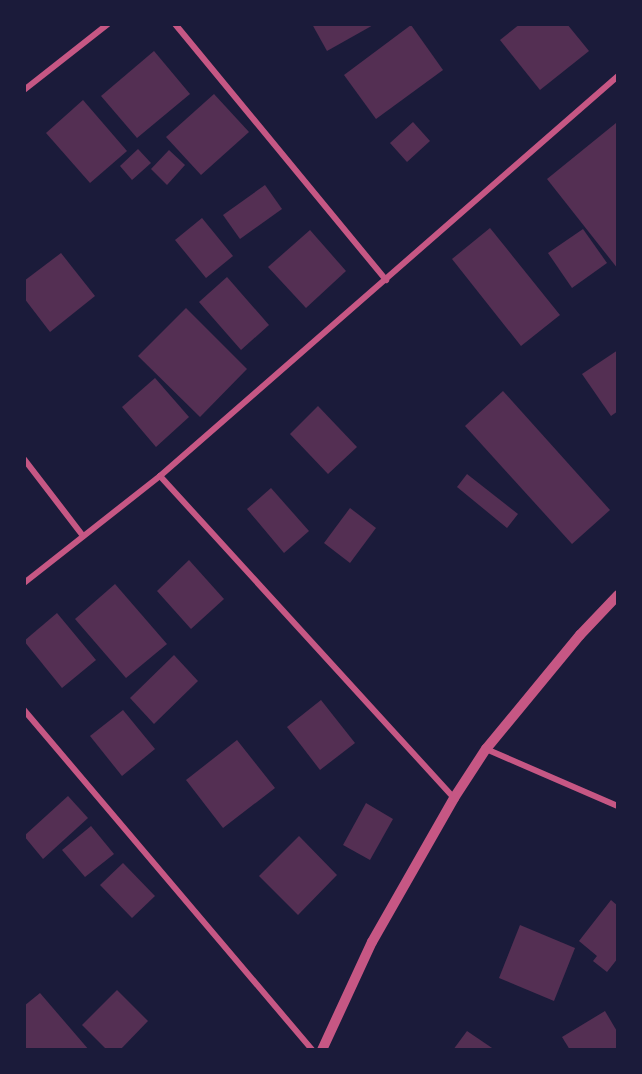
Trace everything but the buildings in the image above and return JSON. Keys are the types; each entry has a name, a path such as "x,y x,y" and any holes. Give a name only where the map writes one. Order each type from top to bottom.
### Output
{"street":[{"path":"24,90 108,24"},
{"path":"175,24 387,280"},
{"path":"24,583 159,476 387,280 618,76"},
{"path":"24,459 83,536"},
{"path":"159,476 454,798"},
{"path":"322,1050 372,942 454,798 486,749 580,634 618,595"},
{"path":"24,710 312,1050"},
{"path":"486,749 618,806"}]}
